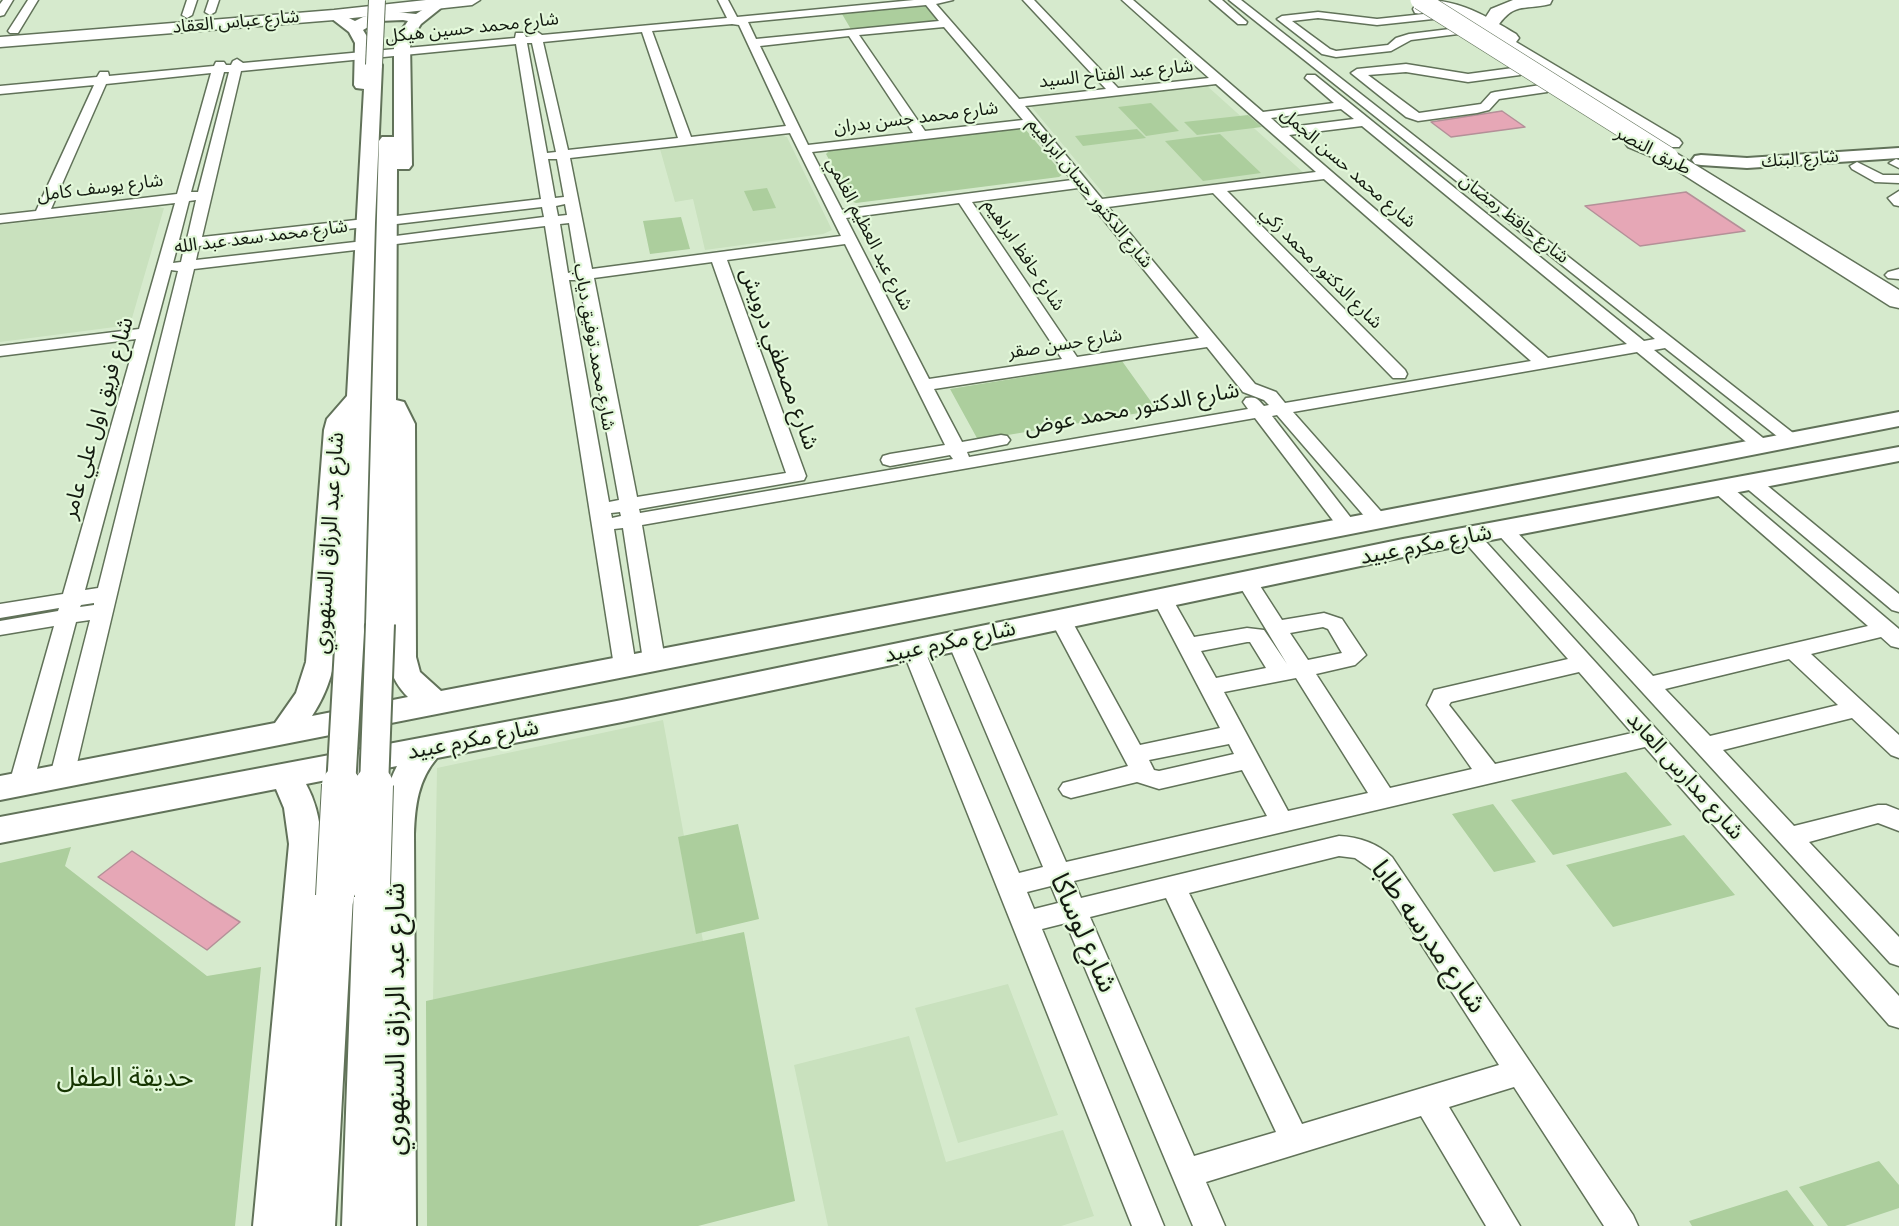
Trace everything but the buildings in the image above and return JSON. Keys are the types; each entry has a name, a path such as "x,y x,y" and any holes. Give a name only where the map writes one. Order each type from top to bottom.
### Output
{"main road":[{"name":"شارع عباس العقاد","path":"7,31 189,7 440,4 472,0"},
{"path":"1490,26 1492,17 1501,10 1544,0"},
{"name":"طريق النصر","path":"1423,5 1432,3 1456,6 1683,141 1697,153 1700,159 1897,276"},
{"name":"شارع عباس العقاد","path":"0,42 334,4"},
{"path":"1423,5 1671,150 1700,159"},
{"name":"طريق النصر","path":"1423,5 1458,31 1642,147 1671,150 1899,301"}],"street":[{"path":"0,13 8,0"},
{"path":"7,31 33,0"},
{"path":"363,1226 380,624 364,245 365,223 378,183 397,175 404,161 382,56 377,0"},
{"path":"314,1226 350,642 388,231 378,183 382,56 392,0"},
{"name":"شارع عبد العظيم الغلمي","path":"723,0 741,16 794,129 959,455"},
{"name":"شارع محمد حسين هيكل","path":"0,90 228,66 382,56 529,37 891,0"},
{"name":"شارع محمد حسين هيكل","path":"529,37 646,29 741,16 948,0"},
{"path":"1028,0 1114,91"},
{"name":"شارع محمد حسن الجمل","path":"1127,0 1538,357"},
{"name":"شارع حافظ رمضان","path":"1215,0 1762,446"},
{"name":"شارع حافظ رمضان","path":"1234,0 1793,440"},
{"name":"شارع الدكتور حسان ابراهيم","path":"928,1 1016,103 1211,341 1348,527"},
{"path":"334,4 382,56"},
{"path":"382,56 418,19 440,4"},
{"path":"1423,5 1377,22 1312,15 1282,20 1326,52 1333,53 1389,48 1409,37 1458,31"},
{"path":"356,28 364,22 380,17 405,16 418,19"},
{"path":"752,43 947,23"},
{"path":"646,29 686,142"},
{"path":"852,33 921,135"},
{"name":"شارع محمد توفيق دياب","path":"529,37 563,155 630,512 654,660"},
{"name":"شارع محمد توفيق دياب","path":"529,37 542,158 625,666"},
{"name":"شارع فريق اول علي عامر","path":"62,776 205,195 228,66"},
{"name":"شارع فريق اول علي عامر","path":"11,786 68,608 183,198 228,66"},
{"path":"1520,71 1468,78 1400,68 1357,74 1410,114 1418,117 1477,110 1485,107 1495,96 1547,88"},
{"path":"41,214 103,78"},
{"name":"شارع محمد حسين هيكل","path":"0,85 103,78"},
{"name":"شارع عبد الفتاح السيد","path":"1016,103 1219,80"},
{"path":"1260,116 1344,105"},
{"path":"1279,132 1365,122"},
{"name":"شارع محمد حسن بدران","path":"805,149 1032,123"},
{"path":"542,158 794,129"},
{"name":"شارع البنك","path":"1700,159 1771,166 1897,170"},
{"name":"شارع البنك","path":"1744,179 1771,166 1857,166 1897,170"},
{"path":"1098,204 1328,174"},
{"path":"838,215 1082,183"},
{"name":"شارع الدكتور محمد زكي","path":"1216,188 1399,374"},
{"name":"شارع يوسف كامل","path":"0,219 205,195"},
{"path":"1899,195 1895,198 1899,202"},
{"name":"شارع حافظ ابراهيم","path":"963,199 1072,362"},
{"path":"388,231 571,200"},
{"path":"388,231 575,218"},
{"name":"شارع محمد سعد عبد الله","path":"169,245 365,223"},
{"path":"562,277 849,239"},
{"name":"شارع محمد سعد عبد الله","path":"162,269 364,245"},
{"name":"شارع مصطفي درويش","path":"718,257 797,476"},
{"path":"0,351 145,333"},
{"name":"شارع الدكتور محمد عوض","path":"602,517 959,455 1253,399 1276,402 1663,337"},
{"name":"شارع حسن صقر","path":"924,385 1211,341"},
{"name":"شارع الدكتور محمد عوض","path":"1276,402 1399,374 1538,357"},
{"path":"371,397 395,404 403,424 401,648 403,668 407,678 415,687 437,703"},
{"name":"شارع عبد الرزاق السنهوري","path":"285,732 310,695 321,662 336,430 339,419 371,397"},
{"name":"شارع الدكتور حسان ابراهيم","path":"1253,399 1276,402 1379,521"},
{"name":"شارع مكرم عبيد","path":"11,786 1899,419"},
{"name":"شارع مكرم عبيد","path":"0,830 622,711 1246,580 1899,454"},
{"name":"شارع الدكتور محمد عوض","path":"630,512 797,476 959,455"},
{"path":"1751,482 1899,605"},
{"path":"1721,488 1892,635"},
{"path":"1749,512 1756,504 1779,505"},
{"name":"شارع مدارس العابد","path":"1504,530 1899,955"},
{"name":"شارع مدارس العابد","path":"1470,536 1899,1016"},
{"path":"1246,580 1275,629 1291,671"},
{"path":"1162,598 1282,822"},
{"path":"0,628 68,608 103,602"},
{"path":"0,611 68,608"},
{"path":"1061,619 1137,764 1152,780 1249,760"},
{"path":"1209,687 1347,660 1355,655 1335,624 1330,621 1324,620 1275,629"},
{"path":"1187,646 1256,635 1291,671 1384,799"},
{"path":"1648,685 1793,650 1892,635"},
{"name":"شارع لوساكا","path":"958,640 1209,1226"},
{"path":"321,662 336,669 357,668 377,661 401,648"},
{"name":"شارع لوساكا","path":"913,649 1148,1226"},
{"path":"1793,650 1899,749"},
{"path":"1488,774 1441,711 1438,705 1442,696 1588,668 1629,665"},
{"path":"1705,746 1857,709"},
{"path":"1071,789 1137,764 1235,734"},
{"path":"1011,885 1650,737"},
{"name":"شارع عبد الرزاق السنهوري","path":"395,1226 397,834 404,784 418,759 428,748"},
{"path":"274,1226 306,844 303,812 296,792 283,775"},
{"path":"1789,837 1878,814 1886,813 1899,821"},
{"path":"305,860 322,843 344,832 368,827 397,834"},
{"name":"شارع مدرسه طابا","path":"1026,922 1340,846 1355,846 1371,853 1383,864 1622,1226"},
{"path":"1173,886 1295,1140"},
{"path":"1186,1173 1520,1072"},
{"path":"1428,1100 1504,1226"}],"shaded area":[{"path":"1206,85 1305,174 1108,199 1030,105"},
{"path":"779,135 787,137 832,230 823,234 705,250 693,199 675,202 660,149"},
{"path":"164,208 130,325 0,342 0,225"},
{"path":"663,720 703,941 433,1001 437,768"},
{"path":"1008,984 1058,1115 958,1143 915,1008"},
{"path":"909,1036 946,1162 1063,1130 1094,1216 1061,1226 828,1226 794,1065"}],"green space":[{"path":"927,6 939,22 852,31 842,14"},
{"path":"1151,103 1179,131 1146,136 1118,107"},
{"path":"1248,115 1262,127 1197,135 1184,122"},
{"path":"1017,129 1026,130 1063,174 1059,177 856,203 851,201 826,154 830,150"},
{"path":"1137,129 1146,138 1083,146 1075,136"},
{"path":"1220,134 1261,173 1203,181 1165,141"},
{"path":"767,188 776,208 753,211 744,191"},
{"path":"681,217 690,249 650,254 643,221"},
{"path":"1122,361 1157,410 978,440 950,389"},
{"path":"1626,772 1672,825 1553,855 1511,800"},
{"path":"1493,804 1536,862 1494,872 1452,814"},
{"path":"738,824 759,919 696,934 678,837"},
{"path":"1684,835 1735,895 1613,927 1566,865"},
{"name":"حديقة الطفل","path":"71,847 65,866 207,976 261,967 235,1226 0,1226 0,863"},
{"path":"744,932 795,1201 698,1226 427,1226 426,1001"},
{"path":"1879,1161 1899,1185 1899,1208 1845,1226 1828,1226 1799,1187"},
{"path":"1787,1190 1814,1226 1692,1226 1689,1221"}]}
